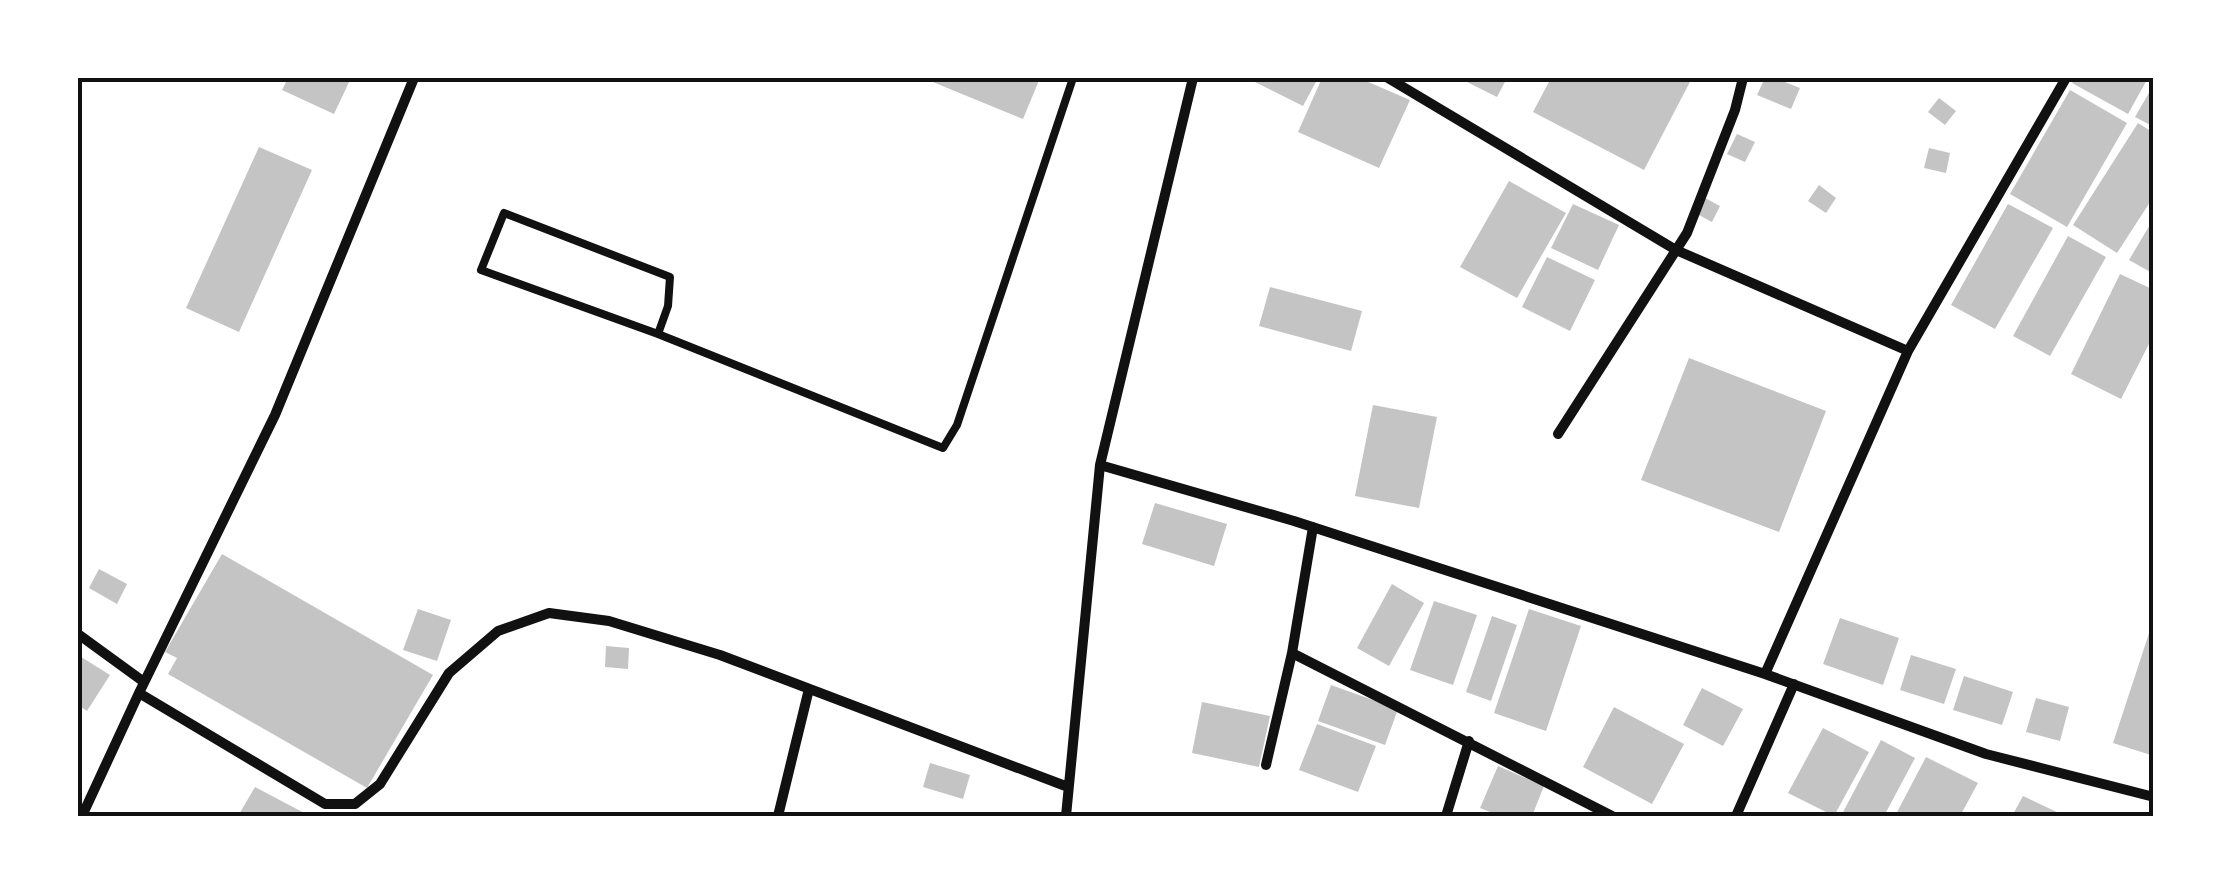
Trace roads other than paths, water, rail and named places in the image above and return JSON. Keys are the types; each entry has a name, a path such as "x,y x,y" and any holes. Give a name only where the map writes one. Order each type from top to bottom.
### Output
{"street":[{"path":"82,816 276,415 414,78"},
{"path":"1066,816 1100,464 1193,78"},
{"path":"1388,78 1676,250 1908,351"},
{"path":"1558,434 1687,232 1743,78"},
{"path":"1765,674 1908,351 2066,78"},
{"path":"1100,464 1313,527 1765,674 1986,754 2154,797"},
{"path":"1266,765 1292,653 1313,527"},
{"path":"78,634 141,688 326,804 355,804 380,784 450,674 498,631 549,613 609,621 720,655 1068,786"},
{"path":"1292,653 1612,816"},
{"path":"1736,816 1794,684"},
{"path":"778,816 810,688"},
{"path":"1446,816 1468,741"}],"lane":[{"path":"658,334 668,306 670,278 504,213 481,270 658,334 943,448 957,425 1073,78"}]}
